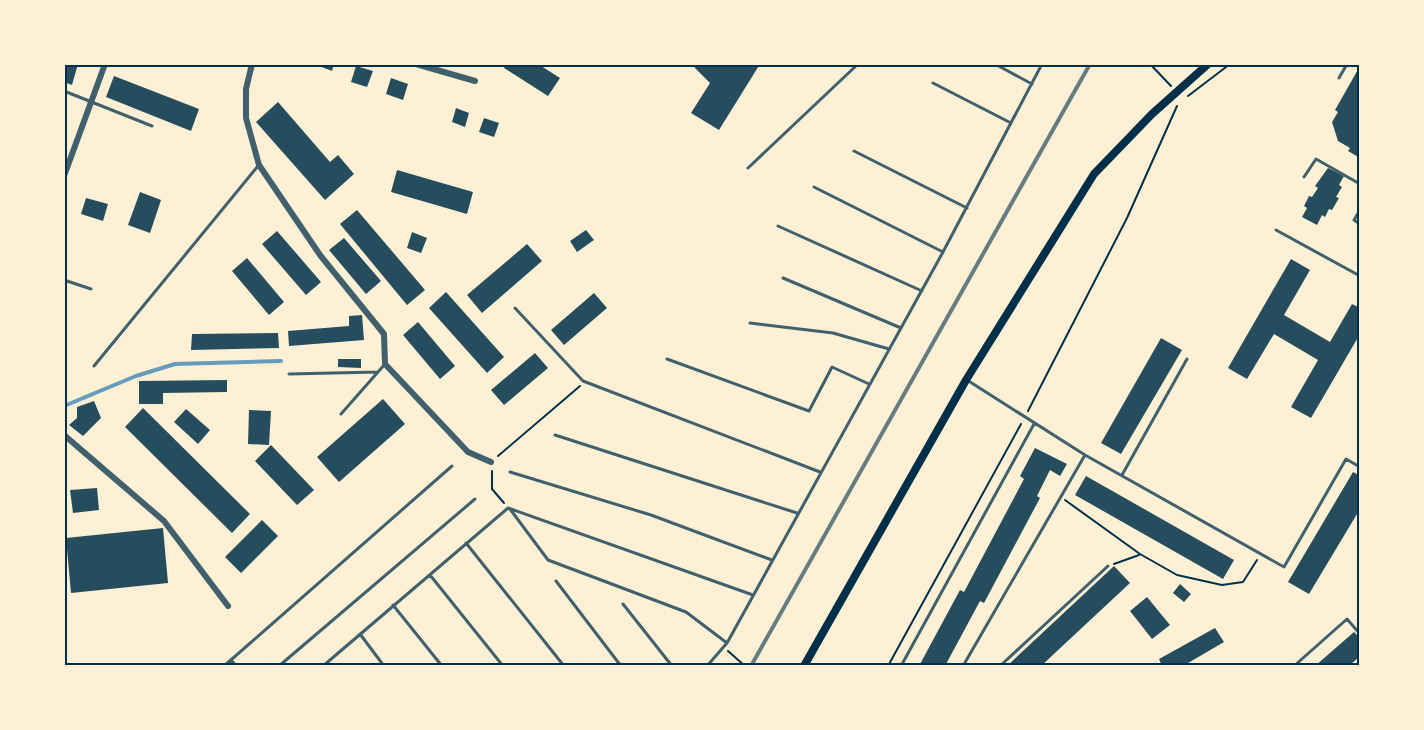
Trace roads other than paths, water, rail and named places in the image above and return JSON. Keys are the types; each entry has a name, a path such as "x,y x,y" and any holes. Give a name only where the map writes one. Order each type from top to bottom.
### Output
{"main road":[{"path":"804,666 966,380 1094,174 1152,114 1208,64"}],"street":[{"path":"64,176 105,64"},
{"path":"252,64 246,89 246,118 259,165 320,255 384,334 385,364 468,453 491,462"},
{"path":"416,64 475,81"},
{"path":"64,435 164,521 228,606"}],"lane":[{"path":"748,168 858,64"},
{"path":"995,64 1032,84"},
{"path":"707,666 727,643 922,291 1042,64"},
{"path":"1339,78 1347,64"},
{"path":"933,83 1011,123"},
{"path":"64,92 152,126"},
{"path":"854,151 967,208"},
{"path":"1304,177 1316,159 1359,184"},
{"path":"94,366 259,165"},
{"path":"814,188 943,252"},
{"path":"1359,210 1354,220 1359,224"},
{"path":"778,226 922,291"},
{"path":"1276,230 1359,276"},
{"path":"783,278 901,328"},
{"path":"64,280 90,289"},
{"path":"515,308 585,381 820,472"},
{"path":"750,323 832,333 889,349"},
{"path":"667,359 809,411 832,367 869,384"},
{"path":"1122,476 1187,359"},
{"path":"341,414 385,364"},
{"path":"289,374 378,372"},
{"path":"966,380 1084,455 1284,567 1346,459 1359,467"},
{"path":"901,666 1034,424"},
{"path":"555,435 797,513"},
{"path":"963,666 1084,455"},
{"path":"224,666 452,466"},
{"path":"510,472 651,515 772,560"},
{"path":"279,666 475,499"},
{"path":"508,507 753,595"},
{"path":"323,666 508,507"},
{"path":"508,507 548,560 686,612 727,643"},
{"path":"466,543 564,666"},
{"path":"1000,666 1108,566"},
{"path":"430,575 503,666"},
{"path":"556,581 621,666"},
{"path":"622,604 672,666"},
{"path":"393,605 442,666"},
{"path":"1294,666 1347,619 1359,634"},
{"path":"360,634 384,666"},
{"path":"231,660 236,666"}],"waterway":[{"path":"64,406 136,376 175,364 281,361"}],"railway":[{"path":"751,666 1090,64"}]}
